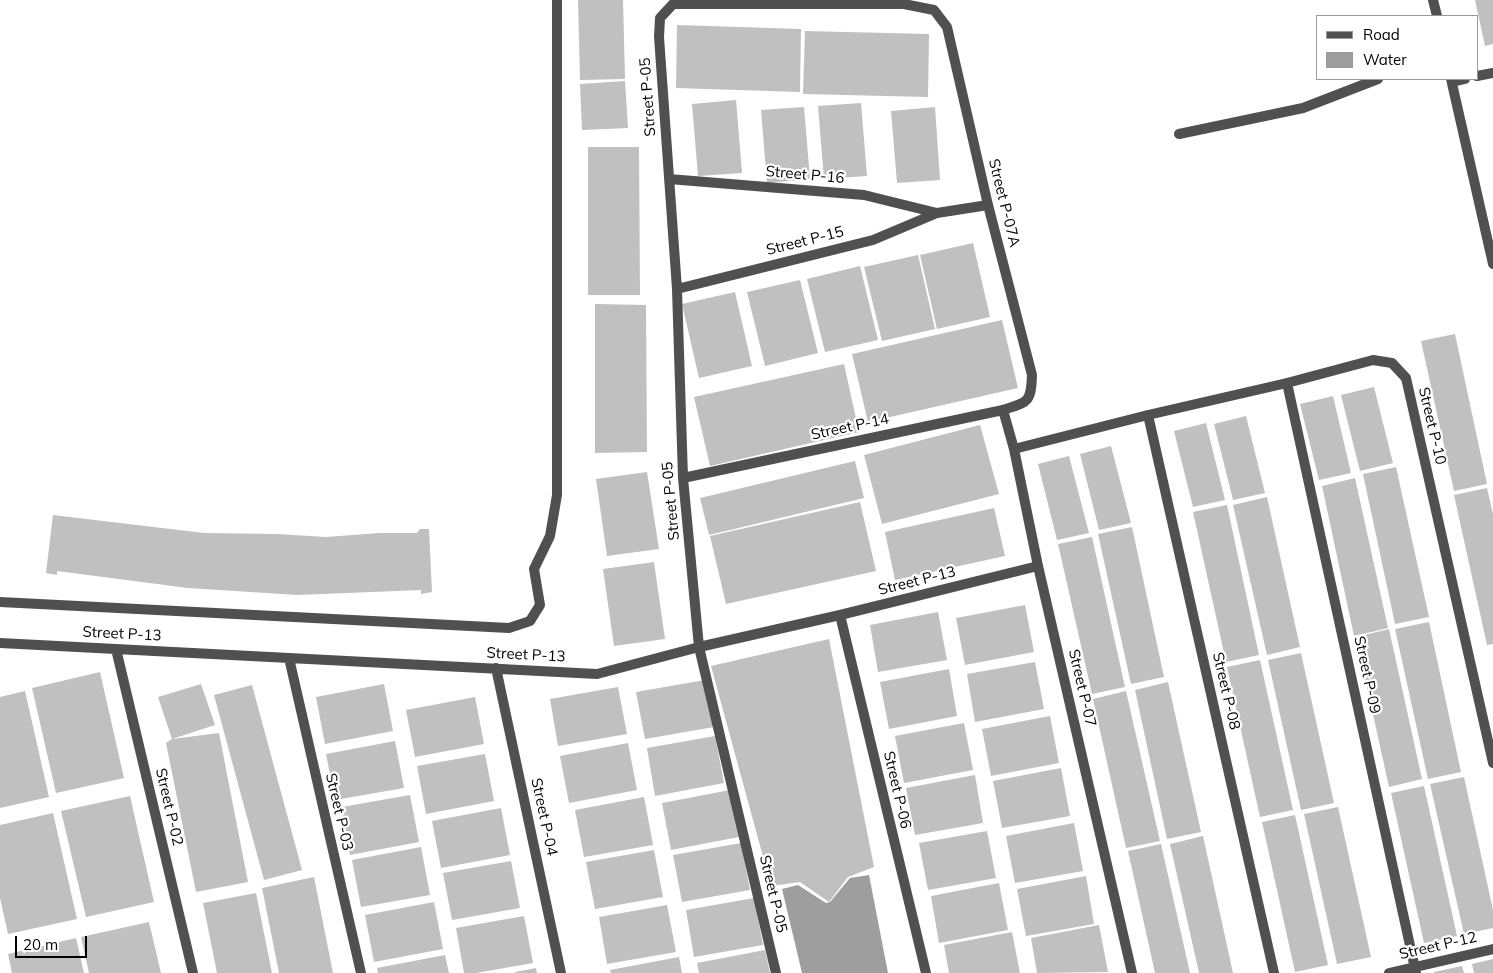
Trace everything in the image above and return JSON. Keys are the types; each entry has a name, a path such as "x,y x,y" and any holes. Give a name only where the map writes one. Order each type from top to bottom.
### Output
{"street":[{"path":"0,602 509,628 530,622 540,605 534,569 550,536 557,495 557,0"},
{"path":"1433,0 1437,15"},
{"name":"Street P-05","path":"776,973 699,647 683,478 677,289 658,36 660,18 672,4 904,4 934,10"},
{"name":"Street P-07A","path":"934,10 947,27 988,205 1032,375 1031,394 1022,404"},
{"path":"1478,76 1493,73"},
{"path":"1179,134 1303,108 1375,80"},
{"path":"1451,80 1493,264"},
{"name":"Street P-16","path":"669,179 864,194 937,213"},
{"path":"937,213 988,205"},
{"name":"Street P-15","path":"677,289 873,240 937,213"},
{"name":"Street P-10","path":"1014,449 1148,415 1287,383 1373,360 1392,363 1406,378 1493,763"},
{"name":"Street P-09","path":"1287,383 1416,970"},
{"name":"Street P-14","path":"683,478 1002,410 1022,404"},
{"name":"Street P-07","path":"1002,410 1014,449 1038,566 1132,973"},
{"name":"Street P-08","path":"1148,415 1274,973"},
{"name":"Street P-13","path":"0,643 597,674 699,647 840,615 1038,566"},
{"name":"Street P-06","path":"840,615 926,973"},
{"name":"Street P-02","path":"116,649 193,973"},
{"name":"Street P-03","path":"289,658 361,973"},
{"name":"Street P-04","path":"496,668 562,973"},
{"name":"Street P-12","path":"1389,973 1416,970 1493,949"}],"water":[{"path":"869,875 888,973 802,973 782,889 798,885 826,903 830,902 850,878"}],"building":[{"path":"578,0 623,0 625,79 580,80"},
{"path":"1475,0 1493,0 1493,44 1485,46"},
{"path":"677,25 801,29 800,92 676,88"},
{"path":"805,31 929,34 928,97 803,94"},
{"path":"625,81 628,128 582,130 580,84"},
{"path":"736,100 742,173 698,176 692,104"},
{"path":"861,103 867,176 824,179 818,106"},
{"path":"804,107 810,179 767,183 761,110"},
{"path":"935,107 940,180 897,183 891,111"},
{"path":"588,147 639,147 640,295 588,295"},
{"path":"973,243 990,317 937,329 920,255"},
{"path":"918,255 935,329 882,341 864,267"},
{"path":"860,266 878,340 825,352 807,279"},
{"path":"800,280 818,353 765,366 747,292"},
{"path":"735,292 752,366 699,378 682,304"},
{"path":"595,304 646,305 647,452 595,453"},
{"path":"1002,320 1018,388 868,422 852,354"},
{"path":"1455,334 1487,484 1454,491 1421,341"},
{"path":"844,364 859,432 710,466 694,397"},
{"path":"1374,387 1393,463 1360,471 1341,395"},
{"path":"1333,396 1351,473 1319,480 1300,404"},
{"path":"1246,416 1265,493 1233,500 1214,424"},
{"path":"1206,423 1225,500 1193,507 1174,431"},
{"path":"980,425 999,494 882,524 864,455"},
{"path":"1111,446 1131,523 1099,530 1080,454"},
{"path":"1069,456 1089,533 1057,540 1038,464"},
{"path":"855,461 864,498 709,535 700,498"},
{"path":"1396,467 1429,617 1395,624 1363,474"},
{"path":"647,472 659,549 607,556 596,479"},
{"path":"1355,478 1388,628 1354,636 1322,486"},
{"path":"1487,488 1493,514 1493,644 1487,645 1454,495"},
{"path":"1267,497 1300,647 1267,655 1233,505"},
{"path":"860,502 876,571 726,604 710,536"},
{"path":"1227,505 1259,655 1226,662 1193,512"},
{"path":"994,508 1005,556 895,580 885,532"},
{"path":"53,515 204,533 326,537 379,533 417,533 420,529 429,529 432,592 421,594 421,590 297,595 188,588 57,571 57,575 46,573"},
{"path":"1132,527 1164,677 1131,684 1098,534"},
{"path":"1092,537 1125,687 1092,694 1058,544"},
{"path":"654,562 665,639 614,646 603,569"},
{"path":"1025,605 1034,652 965,665 956,618"},
{"path":"938,612 947,660 878,672 870,625"},
{"path":"1429,622 1461,772 1428,779 1395,629"},
{"path":"1389,629 1422,779 1389,787 1356,637"},
{"path":"829,639 874,867 848,877 829,902 800,882 771,886 711,666"},
{"path":"1301,653 1334,803 1301,810 1268,660"},
{"path":"1260,660 1293,810 1260,817 1227,667"},
{"path":"1035,662 1044,709 975,722 967,674"},
{"path":"949,669 957,716 889,729 880,682"},
{"path":"100,672 124,778 56,793 32,688"},
{"path":"705,680 714,727 645,739 636,692"},
{"path":"1168,682 1201,832 1167,839 1135,690"},
{"path":"201,684 215,725 172,739 158,697"},
{"path":"384,684 393,731 325,744 316,697"},
{"path":"252,685 302,870 264,880 214,695"},
{"path":"618,687 627,734 558,746 550,699"},
{"path":"25,691 49,797 0,808 0,697"},
{"path":"1126,691 1160,841 1126,848 1093,699"},
{"path":"475,697 484,744 415,757 406,710"},
{"path":"1050,716 1059,763 991,776 982,729"},
{"path":"964,723 973,770 904,783 895,736"},
{"path":"219,733 248,882 196,892 166,743 172,739"},
{"path":"715,736 724,783 655,796 647,748"},
{"path":"395,741 404,788 335,800 326,754"},
{"path":"628,743 637,790 569,803 560,756"},
{"path":"485,754 494,801 426,814 417,766"},
{"path":"1061,768 1070,816 1002,828 993,781"},
{"path":"975,775 983,823 915,835 906,788"},
{"path":"1464,777 1493,910 1493,928 1464,934 1430,784"},
{"path":"1424,786 1457,936 1424,943 1391,793"},
{"path":"730,790 739,837 671,850 662,803"},
{"path":"410,795 419,842 350,855 342,807"},
{"path":"130,796 154,902 86,917 61,811"},
{"path":"644,797 653,845 584,857 575,810"},
{"path":"1338,807 1371,957 1337,964 1304,814"},
{"path":"501,808 510,855 441,868 432,821"},
{"path":"53,813 77,919 8,934 0,898 0,825"},
{"path":"1295,815 1328,965 1295,972 1262,822"},
{"path":"1074,823 1083,871 1015,883 1006,836"},
{"path":"987,831 996,878 928,890 919,843"},
{"path":"1203,836 1233,973 1199,973 1170,844"},
{"path":"741,843 750,890 682,902 673,855"},
{"path":"1161,844 1190,973 1155,973 1128,851"},
{"path":"421,847 430,895 361,907 352,860"},
{"path":"654,850 663,897 595,909 586,862"},
{"path":"511,861 520,908 452,920 443,873"},
{"path":"1086,876 1094,924 1026,936 1017,889"},
{"path":"314,877 333,973 279,973 262,888"},
{"path":"999,883 1008,930 939,943 931,896"},
{"path":"256,893 272,973 217,973 203,903"},
{"path":"754,898 763,945 694,957 686,910"},
{"path":"434,902 443,949 374,962 365,915"},
{"path":"667,905 676,952 607,964 599,917"},
{"path":"524,916 533,963 476,973 464,973 456,928"},
{"path":"149,922 161,973 89,973 81,937"},
{"path":"1099,925 1108,972 1037,973 1031,938"},
{"path":"1012,932 1020,973 949,973 944,945"},
{"path":"76,938 84,973 12,973 8,954"},
{"path":"765,950 770,973 699,973 697,963"},
{"path":"445,955 449,973 378,973 377,968"},
{"path":"679,957 682,973 611,973 610,970"},
{"path":"1493,959 1493,973 1474,973 1472,964"},
{"path":"1462,966 1464,973 1434,973 1434,972"},
{"path":"536,968 537,973 515,973 515,972"}]}
